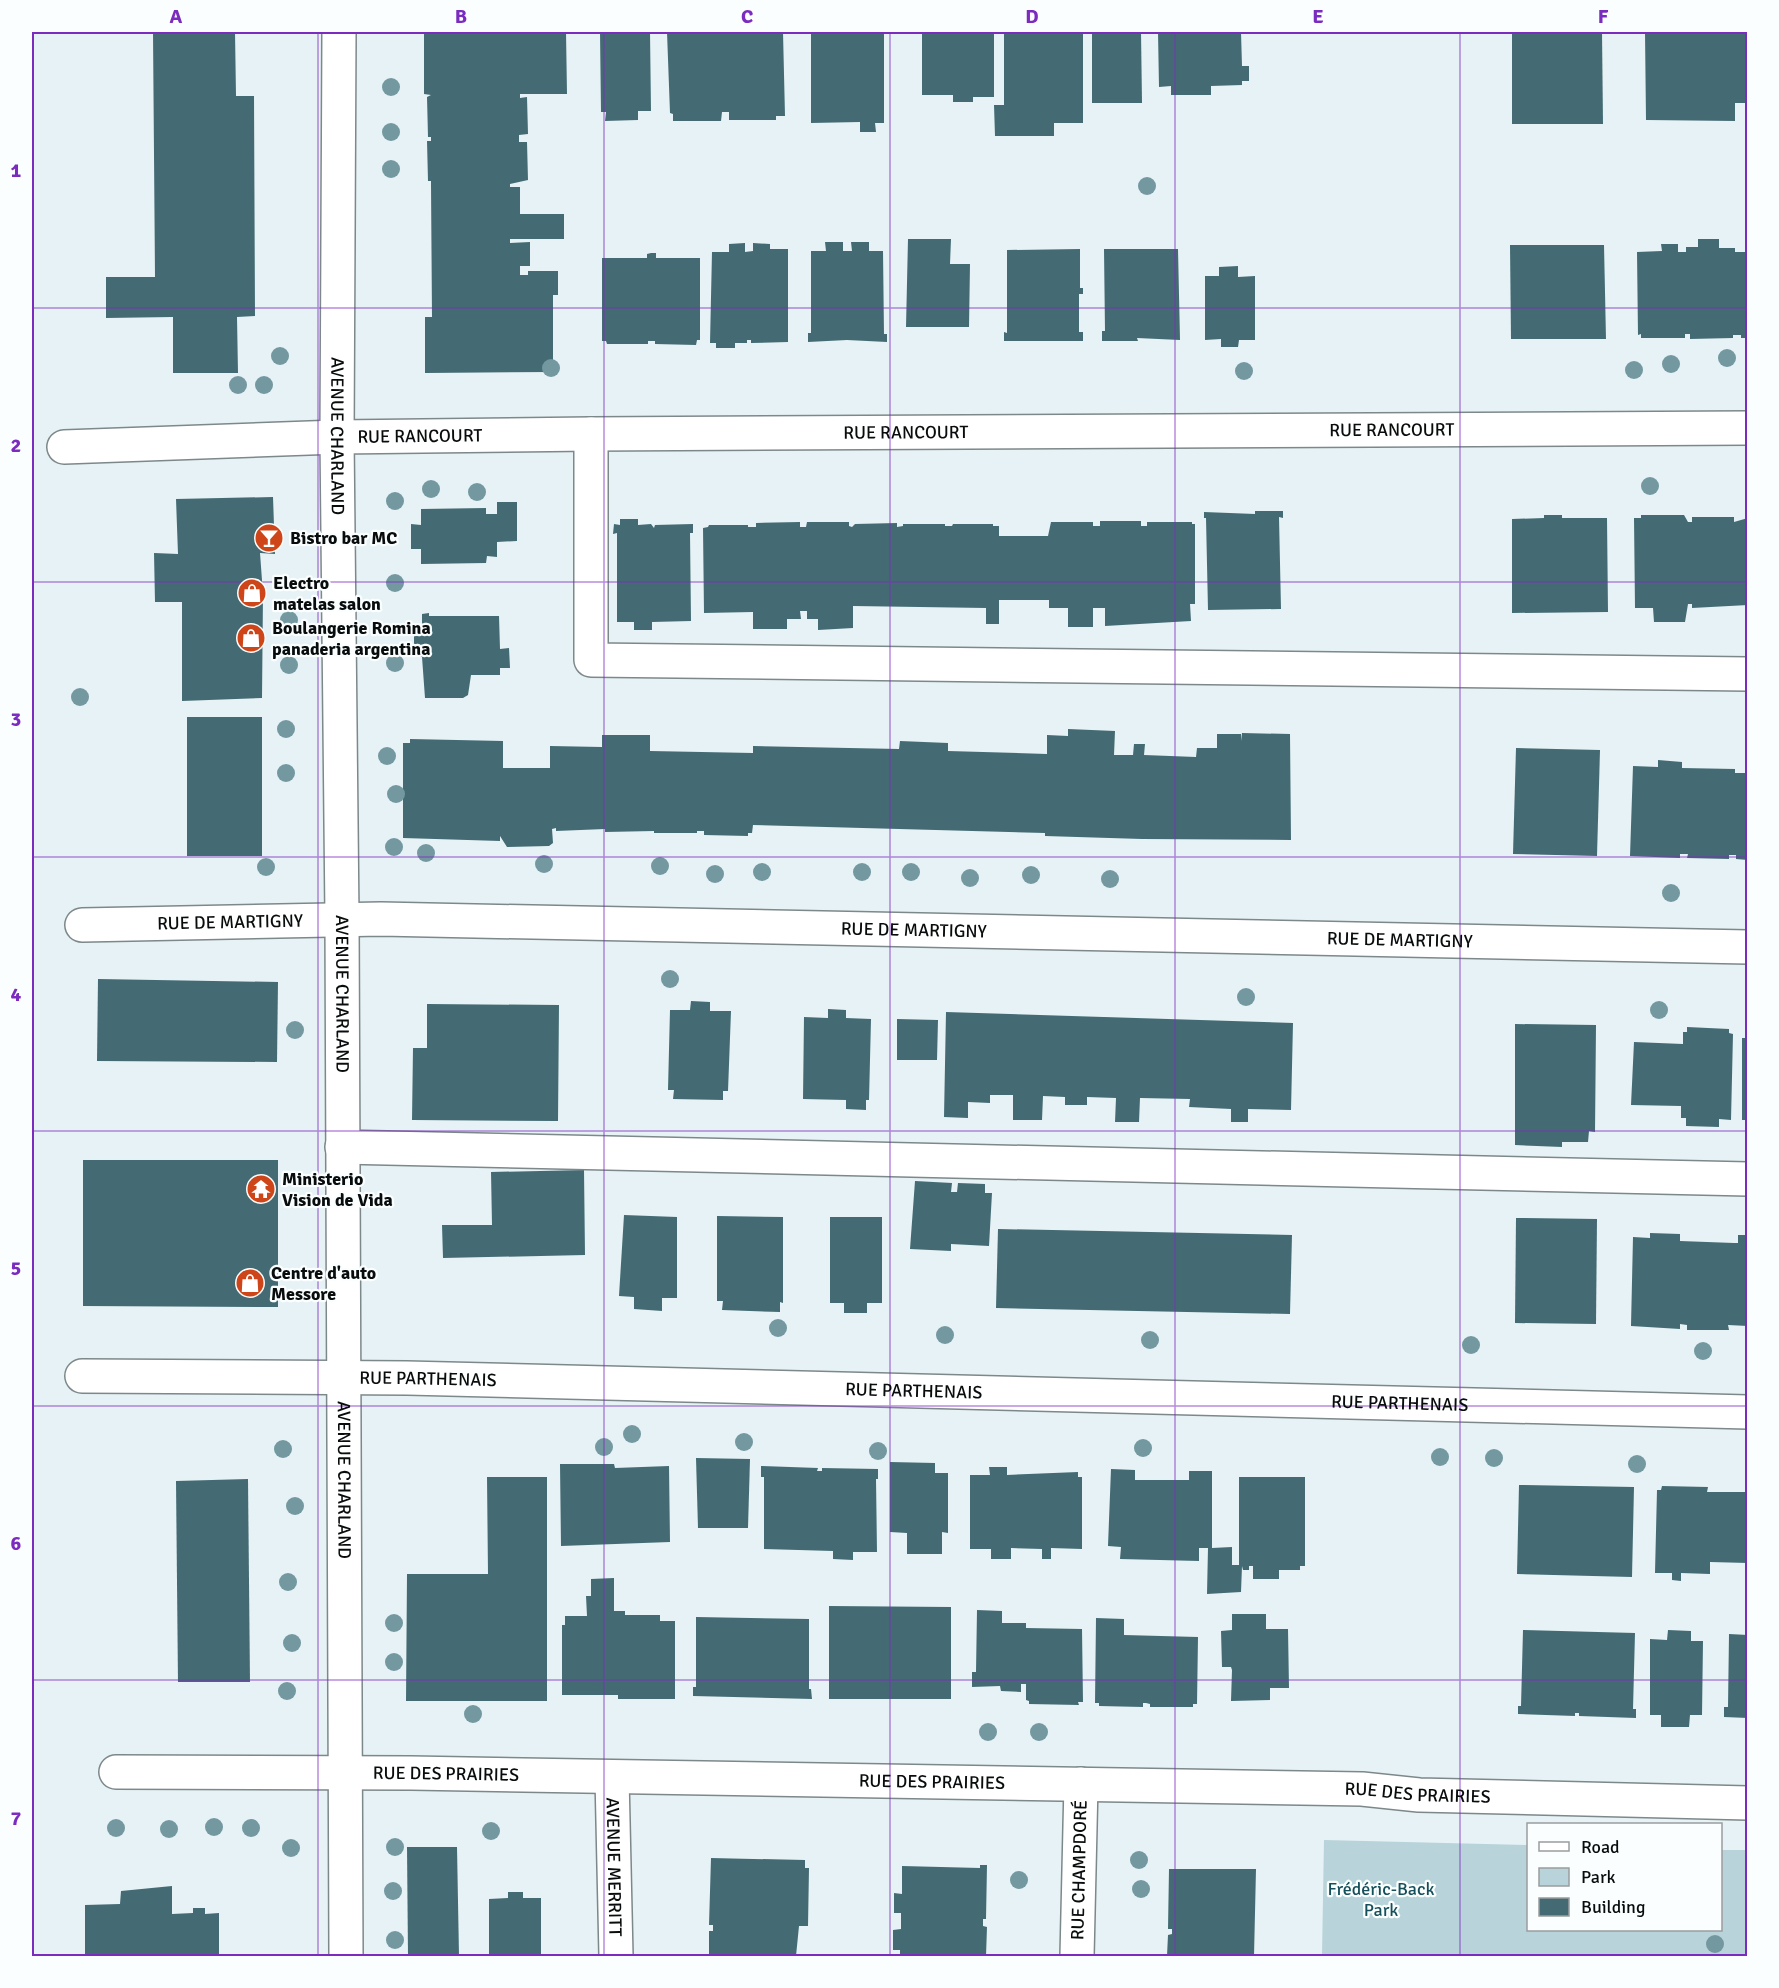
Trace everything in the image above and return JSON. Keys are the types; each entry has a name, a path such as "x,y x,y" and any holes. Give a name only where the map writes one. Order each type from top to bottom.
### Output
{"street":[{"name":"AVENUE CHARLAND","path":"339,32 337,437 342,918 346,1956"},
{"name":"RUE RANCOURT","path":"64,447 337,437 591,434 1748,428"},
{"path":"591,434 591,660 1748,674"},
{"name":"RUE DE MARTIGNY","path":"82,925 342,918 1748,947"},
{"path":"342,1147 1748,1179"},
{"name":"RUE PARTHENAIS","path":"82,1376 344,1377 1748,1412"},
{"name":"RUE DES PRAIRIES","path":"116,1772 345,1773 1362,1789 1419,1795 1748,1803"},
{"name":"AVENUE MERRITT","path":"612,1777 616,1956"},
{"name":"RUE CHAMPDORÉ","path":"1077,1956 1081,1784"}],"green space":[{"name":"Frédéric-Back Park","path":"1324,1840 1527,1845 1527,1931 1722,1931 1722,1850 1747,1850 1747,1956 1322,1956"}],"building":[{"path":"153,32 235,32 236,96 254,96 255,316 237,317 238,373 173,373 173,317 106,318 106,277 155,277"},
{"path":"424,32 566,32 567,94 520,94 520,98 527,97 528,134 519,135 519,142 527,142 528,180 510,184 510,187 520,187 520,214 564,214 564,239 510,239 510,243 530,242 530,266 520,266 520,275 528,275 528,271 558,271 558,295 553,295 553,372 425,373 425,317 432,317 431,181 428,181 427,141 431,141 431,137 428,137 427,97 431,95 424,94"},
{"path":"600,32 650,32 651,111 638,111 638,120 605,121 606,112 601,112"},
{"path":"667,32 783,32 785,116 776,116 776,120 729,120 729,112 722,112 721,121 673,121 673,114 670,113"},
{"path":"811,32 884,32 884,123 875,123 876,132 860,132 860,122 811,123"},
{"path":"922,32 994,32 994,97 973,97 973,102 953,102 953,95 922,95"},
{"path":"1004,32 1083,32 1083,123 1054,123 1054,136 995,136 994,105 1004,105"},
{"path":"1092,32 1141,32 1142,103 1092,103"},
{"path":"1158,32 1241,32 1242,66 1249,66 1249,81 1242,81 1242,85 1211,86 1211,95 1171,95 1171,86 1159,87"},
{"path":"1512,32 1602,32 1603,124 1512,124"},
{"path":"1645,32 1748,32 1748,103 1735,103 1735,121 1646,120"},
{"path":"908,239 951,239 950,264 970,264 969,327 906,327"},
{"path":"1698,239 1719,239 1719,248 1735,248 1735,252 1748,252 1748,338 1733,335 1733,338 1690,339 1690,334 1685,334 1685,338 1641,338 1641,334 1638,335 1637,252 1662,251 1661,244 1678,244 1678,252 1686,252 1686,247 1698,247"},
{"path":"825,242 843,242 843,251 852,251 851,242 869,242 869,251 883,251 884,334 887,334 887,342 847,340 808,342 808,333 811,333 811,251 826,251"},
{"path":"745,243 745,252 753,251 753,243 770,244 770,249 788,249 788,342 751,343 751,340 747,340 747,343 735,343 735,348 716,348 716,343 710,343 712,252 729,252 729,244"},
{"path":"1510,245 1604,245 1606,339 1511,339"},
{"path":"1080,249 1080,288 1083,288 1083,294 1079,294 1079,332 1083,332 1083,341 1004,341 1004,332 1007,333 1007,250"},
{"path":"1104,249 1178,249 1180,340 1137,338 1138,341 1102,341 1102,331 1105,331"},
{"path":"656,253 656,258 700,258 700,340 697,340 696,345 655,344 655,341 648,341 648,344 607,344 606,341 602,341 602,258 647,258 647,254"},
{"path":"1238,266 1238,277 1255,276 1255,340 1239,340 1238,347 1221,347 1221,339 1205,340 1205,276 1219,276 1219,267"},
{"path":"273,497 275,554 260,553 263,594 262,698 182,701 182,602 155,602 154,553 178,554 176,499"},
{"path":"497,502 517,502 517,541 497,542 497,557 487,556 486,563 421,564 421,549 411,549 411,524 421,525 421,509 486,508 486,514 497,514"},
{"path":"1255,511 1283,511 1283,518 1279,517 1281,609 1208,610 1204,512 1255,514"},
{"path":"1544,515 1562,515 1562,518 1607,518 1608,612 1512,613 1512,519 1544,518"},
{"path":"1641,515 1684,515 1688,522 1692,522 1692,517 1734,517 1734,522 1748,518 1748,605 1692,608 1692,604 1688,604 1685,622 1654,622 1653,608 1635,608 1634,518 1641,518"},
{"path":"620,519 638,519 638,525 651,524 654,528 655,525 693,524 693,533 690,533 691,621 652,622 652,630 634,630 634,622 617,622 617,533 613,534 614,524 620,525"},
{"path":"1100,521 1141,521 1141,526 1147,526 1147,522 1192,522 1195,524 1195,604 1190,604 1191,621 1105,626 1105,608 1093,608 1093,627 1068,627 1068,608 1049,608 1049,600 999,600 999,624 986,624 986,608 853,606 853,628 818,630 818,619 807,619 807,611 800,611 801,619 787,619 787,629 753,629 753,612 704,613 703,528 709,525 756,527 756,523 800,522 800,527 806,527 807,522 849,522 849,526 852,527 855,524 897,523 897,527 903,524 952,526 953,524 993,524 993,526 999,526 999,536 1048,536 1051,522 1093,522 1093,526 1100,526"},
{"path":"429,613 429,616 499,616 500,649 509,648 510,668 500,668 500,675 471,675 468,695 463,698 425,698 422,657 414,657 414,635 422,634 422,614"},
{"path":"187,717 262,717 262,856 187,856"},
{"path":"1068,729 1115,731 1114,755 1133,755 1134,744 1145,744 1144,755 1196,757 1197,748 1217,748 1217,734 1241,734 1241,741 1242,733 1290,734 1291,840 1142,839 1045,836 1045,833 753,825 752,833 748,833 748,836 704,835 704,831 654,833 654,831 605,832 605,829 556,831 556,828 552,829 553,843 549,846 507,847 500,836 500,841 403,838 403,743 410,743 410,739 503,741 503,768 550,768 550,746 602,747 602,735 650,735 650,751 753,753 753,746 899,749 900,741 948,743 948,751 1047,754 1047,735 1068,736"},
{"path":"1516,748 1600,750 1597,856 1513,854"},
{"path":"1658,760 1682,762 1682,768 1735,769 1735,773 1748,773 1748,860 1736,859 1736,855 1729,855 1729,859 1687,858 1688,854 1680,854 1680,858 1630,856 1633,766 1658,767"},
{"path":"98,979 278,982 277,1062 97,1061"},
{"path":"691,1001 710,1002 710,1011 731,1011 728,1091 723,1091 723,1100 673,1099 674,1090 668,1090 670,1010 690,1010"},
{"path":"427,1004 559,1005 558,1121 412,1120 413,1048 427,1048"},
{"path":"828,1009 846,1010 846,1018 871,1019 869,1100 866,1100 866,1110 846,1109 846,1100 803,1099 804,1017 828,1018"},
{"path":"946,1012 1293,1023 1291,1110 1248,1109 1248,1122 1231,1122 1231,1109 1189,1107 1190,1099 1140,1098 1139,1122 1115,1122 1116,1098 1087,1097 1087,1105 1065,1105 1065,1097 1043,1096 1042,1120 1013,1120 1013,1095 990,1095 990,1103 968,1102 968,1118 944,1117"},
{"path":"897,1019 938,1020 937,1060 897,1060"},
{"path":"1515,1024 1596,1025 1595,1132 1589,1131 1588,1142 1562,1142 1562,1147 1515,1145"},
{"path":"1687,1027 1729,1029 1729,1033 1733,1034 1731,1120 1719,1119 1719,1127 1686,1126 1686,1118 1681,1118 1681,1106 1631,1105 1634,1042 1683,1044 1683,1032 1687,1032"},
{"path":"1742,1038 1748,1038 1748,1120 1742,1120"},
{"path":"83,1160 278,1160 278,1307 83,1306"},
{"path":"584,1170 585,1255 443,1258 442,1225 492,1225 491,1172"},
{"path":"915,1181 952,1183 951,1192 957,1192 958,1183 985,1184 985,1193 992,1193 989,1246 951,1244 951,1251 910,1249"},
{"path":"624,1215 677,1217 677,1298 662,1298 662,1311 634,1309 634,1297 619,1296"},
{"path":"717,1216 783,1217 783,1303 780,1302 780,1312 722,1310 723,1301 717,1301"},
{"path":"830,1217 882,1217 882,1303 867,1303 867,1313 844,1313 844,1303 830,1303"},
{"path":"1516,1218 1597,1219 1596,1324 1515,1323"},
{"path":"998,1229 1292,1235 1290,1314 996,1308"},
{"path":"1650,1233 1680,1234 1680,1241 1734,1243 1738,1243 1738,1235 1748,1235 1748,1326 1728,1325 1729,1330 1687,1330 1687,1325 1680,1324 1680,1329 1631,1326 1633,1237 1650,1238"},
{"path":"696,1458 750,1459 748,1528 698,1528"},
{"path":"890,1462 935,1463 935,1473 948,1473 948,1533 942,1532 942,1554 907,1554 907,1533 890,1532"},
{"path":"560,1464 614,1464 615,1468 669,1466 670,1542 561,1546"},
{"path":"761,1466 818,1468 817,1471 822,1471 822,1468 878,1469 878,1479 876,1479 877,1552 853,1552 853,1560 833,1559 833,1551 764,1549 764,1477 761,1477"},
{"path":"989,1467 1007,1467 1007,1475 1078,1472 1078,1477 1082,1477 1082,1549 1051,1548 1051,1559 1042,1559 1042,1549 1011,1548 1011,1559 991,1559 991,1549 970,1549 970,1475 990,1475"},
{"path":"1111,1469 1135,1470 1135,1480 1189,1480 1189,1471 1212,1471 1212,1548 1232,1547 1232,1565 1239,1565 1239,1477 1305,1477 1305,1566 1300,1566 1300,1570 1279,1570 1279,1579 1253,1579 1253,1566 1249,1566 1249,1570 1243,1570 1242,1566 1241,1592 1207,1594 1208,1548 1199,1548 1199,1561 1120,1559 1121,1547 1108,1546"},
{"path":"487,1477 547,1477 547,1701 406,1701 407,1574 488,1574"},
{"path":"248,1479 250,1682 178,1682 176,1481"},
{"path":"1519,1485 1634,1487 1632,1577 1517,1574"},
{"path":"1662,1486 1708,1487 1707,1492 1748,1492 1748,1563 1710,1562 1710,1574 1681,1573 1681,1581 1672,1580 1672,1573 1655,1573 1657,1490 1661,1490"},
{"path":"614,1578 614,1611 625,1611 625,1615 660,1615 660,1621 675,1621 675,1699 618,1699 618,1695 562,1695 562,1625 565,1625 565,1616 587,1616 586,1596 591,1596 591,1579"},
{"path":"829,1606 951,1607 951,1699 829,1699"},
{"path":"977,1610 1002,1611 1002,1623 1026,1623 1026,1628 1082,1629 1083,1702 1078,1702 1079,1705 1029,1704 1026,1700 1026,1684 1021,1684 1021,1692 1001,1691 1000,1686 972,1687 972,1672 976,1672"},
{"path":"1232,1614 1266,1614 1266,1629 1288,1629 1289,1688 1270,1688 1270,1700 1231,1701 1232,1670 1231,1667 1222,1667 1221,1631 1232,1630"},
{"path":"696,1617 809,1619 809,1689 811,1689 812,1699 693,1696 693,1687 696,1687"},
{"path":"1096,1618 1124,1619 1124,1635 1198,1637 1197,1704 1193,1704 1193,1707 1150,1707 1150,1704 1143,1703 1143,1707 1099,1706 1099,1703 1095,1703"},
{"path":"1523,1630 1635,1633 1633,1709 1636,1709 1636,1718 1579,1716 1579,1713 1575,1713 1575,1716 1518,1714 1518,1706 1521,1706"},
{"path":"1668,1630 1691,1631 1691,1641 1703,1641 1702,1715 1690,1715 1689,1727 1661,1727 1661,1715 1650,1715 1650,1639 1667,1640"},
{"path":"1729,1634 1748,1635 1748,1718 1724,1717 1724,1707 1728,1707"},
{"path":"407,1847 457,1847 459,1956 408,1956"},
{"path":"711,1858 805,1860 805,1868 809,1868 808,1926 799,1926 796,1956 709,1956 709,1931 713,1931 713,1925 709,1925"},
{"path":"980,1865 987,1865 986,1919 983,1919 983,1926 987,1927 986,1956 900,1956 900,1950 893,1950 893,1930 901,1929 901,1913 894,1913 894,1893 902,1894 902,1866 980,1868"},
{"path":"1169,1869 1256,1869 1254,1956 1167,1956 1168,1935 1172,1934 1172,1929 1168,1929"},
{"path":"172,1886 172,1914 193,1913 193,1908 205,1908 205,1914 219,1913 219,1956 85,1956 85,1905 120,1904 121,1891"},
{"path":"508,1892 523,1892 523,1898 541,1898 541,1956 489,1956 489,1899 508,1898"}],"place":[{"name":"Bistro bar MC","path":"269,538"},
{"name":"Electro matelas salon","path":"252,593"},
{"name":"Boulangerie Romina panaderia argentina","path":"251,638"},
{"name":"Ministerio Vision de Vida","path":"261,1189"},
{"name":"Centre d'auto Messore","path":"250,1283"}]}
